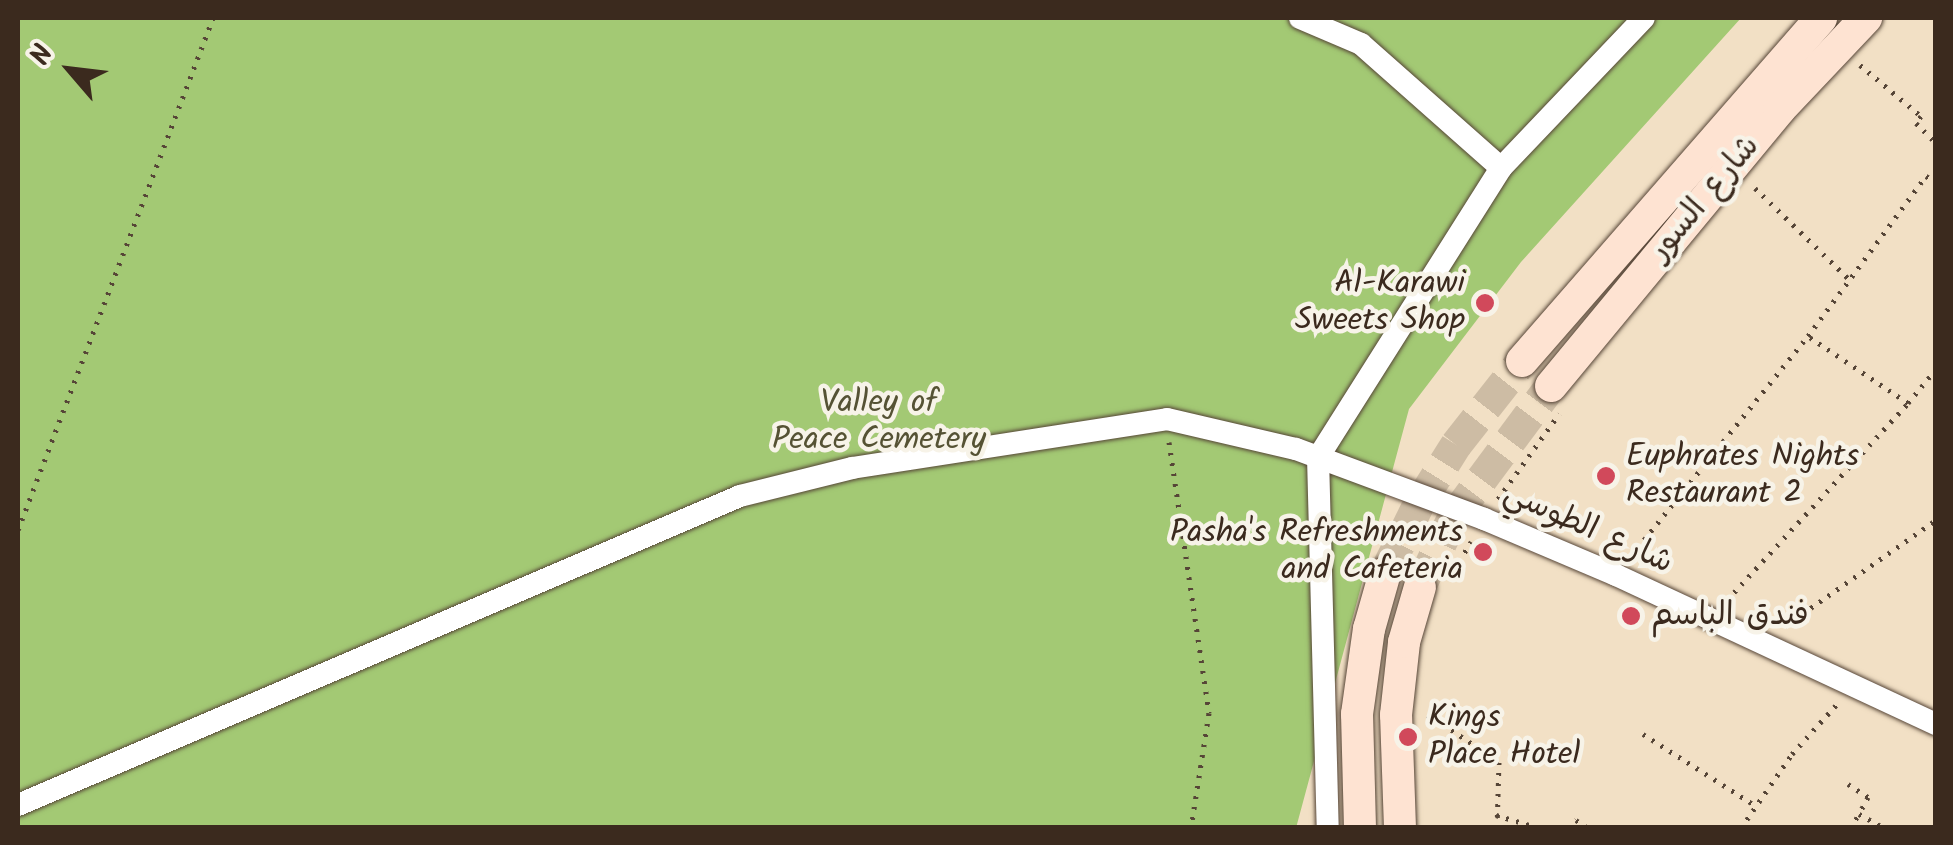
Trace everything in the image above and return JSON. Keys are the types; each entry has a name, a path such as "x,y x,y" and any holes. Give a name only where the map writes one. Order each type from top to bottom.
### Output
{"main road":[{"name":"شارع السور","path":"1522,361 1820,18"},
{"name":"شارع السور","path":"1561,392 1768,124 1866,18"},
{"path":"1360,828 1357,714 1369,630 1385,573"},
{"path":"1400,828 1396,714 1404,642 1433,585"}],"street":[{"path":"1300,18 1361,44 1501,168"},
{"path":"1328,828 1318,457 1501,168 1644,18"},
{"path":"18,806 596,562 740,496 852,468 1167,419"},
{"name":"شارع الطوسي","path":"1167,419 1318,457 1484,520 1616,575 1758,645 1936,724"}],"path":[{"path":"18,530 213,18"},
{"path":"1854,60 1921,116 1916,123 1936,143"},
{"path":"1616,575 1808,336 1926,176 1936,182"},
{"path":"1748,182 1850,280"},
{"path":"1808,336 1908,403"},
{"path":"1710,620 1936,369"},
{"path":"1433,585 1484,520 1561,392"},
{"path":"1167,419 1179,528 1210,712 1191,828"},
{"path":"1758,645 1936,520"},
{"path":"1741,828 1792,754 1852,687"},
{"path":"1424,700 1420,720 1434,718 1500,762 1497,828"},
{"path":"1643,734 1756,806"},
{"path":"1848,784 1868,797 1850,828"},
{"path":"1859,814 1884,828"},
{"path":"1496,815 1540,828"},
{"path":"1569,828 1576,820 1588,828"}],"green space":[{"name":"Valley of Peace Cemetery","path":"18,18 1741,18 1521,262 1409,409 1296,828 18,827"}],"tunnel":[{"path":"1385,573 1419,504 1456,445 1522,361"},
{"path":"1420,587 1453,518 1551,386"}],"place":[{"name":"Al-Karawi Sweets Shop","path":"1485,303"},
{"name":"Euphrates Nights Restaurant 2","path":"1606,476"},
{"name":"Pasha's Refreshments and Cafeteria","path":"1483,552"},
{"name":"فندق الباسم","path":"1631,616"},
{"name":"Kings Place Hotel","path":"1408,737"}]}
